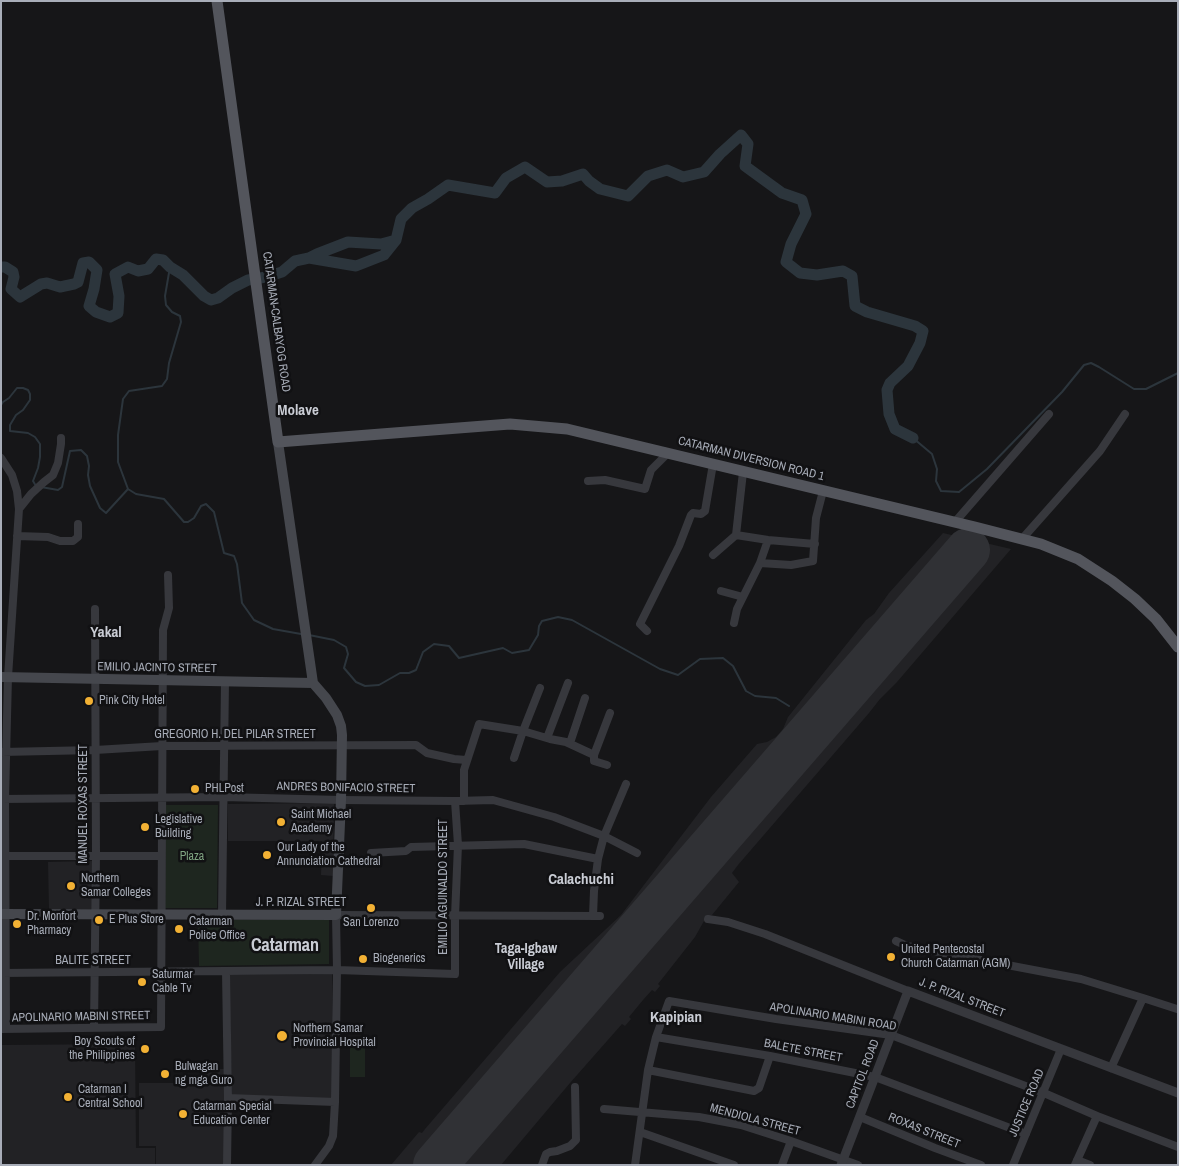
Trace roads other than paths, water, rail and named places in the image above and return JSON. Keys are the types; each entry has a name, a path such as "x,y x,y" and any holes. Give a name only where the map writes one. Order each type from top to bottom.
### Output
{"main road":[{"name":"CATARMAN-CALBAYOG ROAD","path":"217,1 313,682"},
{"name":"CATARMAN DIVERSION ROAD 1","path":"278,442 510,424 567,429 1041,544 1078,559 1112,580 1156,619 1178,647"},
{"name":"EMILIO JACINTO STREET","path":"4,677 313,682"},
{"path":"313,682 337,715 342,746 336,916"},
{"name":"J. P. RIZAL STREET","path":"4,914 336,916"}],"street":[{"path":"955,522 1049,414"},
{"path":"1022,539 1100,451 1124,414"},
{"path":"19,509 31,494 53,475 62,444 61,438"},
{"path":"588,481 605,480 645,489 651,470 668,453"},
{"path":"1,458 12,474 19,509 4,677 4,1029"},
{"path":"647,631 640,624 679,546 691,515 693,513 702,514 705,511 712,464"},
{"path":"713,555 736,535 743,472"},
{"path":"760,564 791,565 813,561 816,518 823,490"},
{"path":"17,536 48,537 60,541 73,541 78,537 78,524"},
{"path":"736,535 815,544"},
{"path":"734,623 737,609 760,564 768,540"},
{"path":"161,972 163,630 169,608 168,575"},
{"path":"720,590 743,597"},
{"name":"MANUEL ROXAS STREET","path":"94,1028 96,856 95,609"},
{"path":"222,915 225,681"},
{"path":"547,738 568,683"},
{"path":"514,758 540,688"},
{"path":"570,744 585,698"},
{"path":"607,766 594,761 594,755 610,713"},
{"path":"464,801 464,770 478,724 523,731 566,742 594,755"},
{"name":"GREGORIO H. DEL PILAR STREET","path":"4,751 224,745 416,746 426,753 466,760"},
{"path":"371,853 406,851 411,847 524,844 598,859 604,836 626,784"},
{"name":"ANDRES BONIFACIO STREET","path":"3,799 223,797 341,800 493,800 554,817 604,836 638,853"},
{"name":"EMILIO AGUINALDO STREET","path":"455,801 458,845 455,974"},
{"path":"4,856 161,856"},
{"name":"J. P. RIZAL STREET","path":"336,916 597,916 594,891 598,859"},
{"path":"315,1165 330,1146 333,1136 337,970 336,916"},
{"name":"J. P. RIZAL STREET","path":"708,919 728,922 765,934 1178,1094"},
{"path":"896,941 907,946 1080,979 1177,1009"},
{"name":"BALITE STREET","path":"4,973 337,970 455,974"},
{"name":"APOLINARIO MABINI STREET","path":"4,1029 161,1027 161,972"},
{"path":"226,972 227,1165"},
{"name":"CAPITOL ROAD","path":"842,1162 908,991"},
{"path":"1111,1068 1143,998"},
{"name":"APOLINARIO MABINI ROAD","path":"634,1165 648,1070 656,1038 669,1001 776,1019 891,1035 1178,1146"},
{"name":"BALETE STREET","path":"656,1038 770,1056 875,1077 1026,1134"},
{"name":"JUSTICE ROAD","path":"1014,1165 1061,1049"},
{"path":"648,1070 754,1091 759,1088 770,1056"},
{"path":"542,1165 546,1154 570,1146 576,1140 574,1088"},
{"path":"228,1098 335,1102"},
{"name":"MENDIOLA STREET","path":"604,1109 699,1117 741,1126 791,1141 842,1162 858,1165"},
{"name":"ROXAS STREET","path":"860,1116 935,1148 981,1165"},
{"path":"1090,1165 1076,1162 1097,1116"},
{"path":"640,1132 734,1165"},
{"path":"782,1165 791,1141"}],"waterway":[{"path":"309,258 356,266 384,255 396,240 401,219 412,208 448,185 495,193 506,178 525,167 547,182 562,181 583,174 600,189 628,196 648,176 667,170 683,177 704,172 741,135 748,144 745,166 782,193 802,200 806,214 791,244 786,262 800,273 817,275 843,271 852,276 855,306 867,312 915,326 923,331 920,343 908,366 890,383 887,390 889,414 895,429 913,438"},
{"path":"1,267 5,267 13,272 14,277 11,289 20,297 41,284 47,283 60,287 78,282 83,263 89,262 97,270 89,306 96,312 110,317 118,313 119,296 115,274 128,267 138,271 148,269 156,259 163,260 211,300 218,298 248,280 282,272 295,261 309,258 348,242 381,244 396,240"},
{"path":"170,267 165,296 166,305 172,312 180,316 181,322 169,363 167,379 162,386 129,391 123,399 118,435 118,462 128,489 136,494 164,499 184,522 194,518 201,506 206,504 214,512 224,553 234,556 237,564 242,603 254,620 273,629 301,634"},
{"path":"913,438 932,454 937,469 936,481 941,491 959,492 987,469 1062,392 1084,365 1091,363 1134,389 1146,389 1178,373"},
{"path":"1,405 17,388 28,390 30,394 30,400 23,410 16,415 10,425 10,431 28,433 35,437 40,444 38,468 33,481 36,486"},
{"path":"41,487 58,490 62,487 70,451 81,450 87,456 90,486 100,508 106,513 128,489"},
{"path":"309,635 334,640 346,647 348,654 344,668 356,682 365,686 379,685 400,673 409,673 416,670 423,652 434,644 449,646 459,658 503,648 512,653 529,650 538,635 539,626 542,621 558,617 572,620 660,669 678,675 700,659 723,658 733,666 746,691 755,696 776,698 789,706"}],"place":[{"name":"Pink City Hotel","path":"89,701"},
{"name":"PHLPost","path":"195,789"},
{"name":"Saint Michael Academy","path":"281,822"},
{"name":"Legislative Building","path":"145,827"},
{"name":"Our Lady of the Annunciation Cathedral","path":"267,855"},
{"name":"Northern Samar Colleges","path":"71,886"},
{"name":"San Lorenzo","path":"371,908"},
{"name":"E Plus Store","path":"99,920"},
{"name":"Dr. Monfort Pharmacy","path":"17,924"},
{"name":"Catarman Police Office","path":"179,929"},
{"name":"United Pentecostal Church Catarman (AGM)","path":"891,957"},
{"name":"Biogenerics","path":"363,959"},
{"name":"Saturmar Cable Tv","path":"142,982"},
{"name":"Northern Samar Provincial Hospital","path":"282,1036"},
{"name":"Boy Scouts of the Philippines","path":"145,1049"},
{"name":"Bulwagan ng mga Guro","path":"165,1074"},
{"name":"Catarman I Central School","path":"68,1097"},
{"name":"Catarman Special Education Center","path":"183,1114"}],"district":[{"name":"Molave","path":"298,411"},
{"name":"Yakal","path":"106,633"},
{"name":"Calachuchi","path":"581,880"},
{"name":"Catarman","path":"285,946"},
{"name":"Taga-Igbaw Village","path":"526,958"},
{"name":"Kapipian","path":"676,1018"}],"park label":[{"name":"Plaza","path":"192,857"}]}
